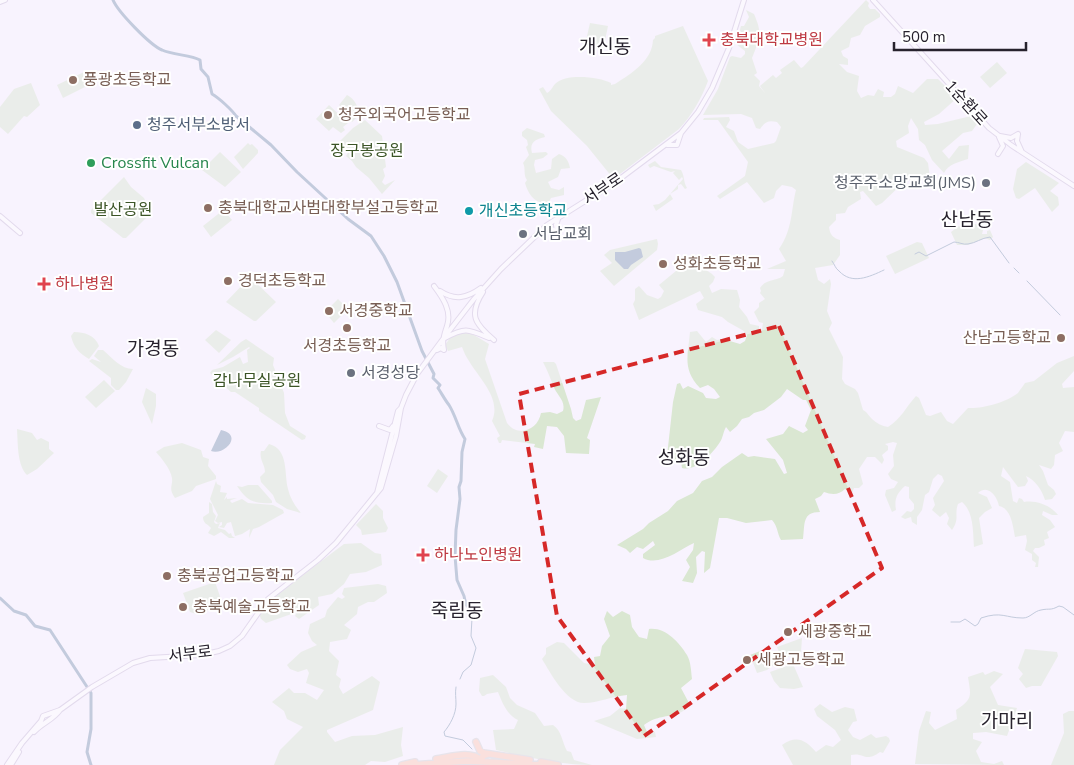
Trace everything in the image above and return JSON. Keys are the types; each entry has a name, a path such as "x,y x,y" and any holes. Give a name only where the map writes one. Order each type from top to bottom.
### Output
{"highway":[{"path":"412,765 468,760 474,752 476,742 482,752 488,754 558,765"},
{"path":"440,765 468,760 474,755 481,760 483,756 488,754"},
{"path":"402,765 468,760 544,765"},
{"path":"491,762 516,765"}],"main road":[{"path":"0,2 5,0"},
{"name":"서부로","path":"377,493 400,410 412,382 424,365 439,349 444,350 442,339 487,284 540,232 617,181 681,133 698,112 712,88 729,48 744,0"},
{"name":"1순환로","path":"873,0 974,113 998,136 1074,186"},
{"path":"665,146 677,146 681,133"},
{"path":"998,136 1011,138 1018,134 1017,142 1022,152"},
{"path":"998,136 1003,146 998,154"},
{"path":"0,216 20,232"},
{"path":"540,232 552,229 557,231 557,223 560,217"},
{"path":"442,339 448,322 448,310 434,286 448,296 459,298 470,296 487,284"},
{"path":"442,339 466,329 494,340 478,326 474,316 476,304 487,284"},
{"path":"391,440 389,435 379,426 391,430 400,410"},
{"name":"서부로","path":"60,710 43,716 43,722 48,723 60,710 126,666 150,658 201,655 219,651 230,646 242,636 268,599 326,552 381,488 396,436 400,410"},
{"path":"47,715 50,720"},
{"path":"9,765 22,743 43,722"}],"highlighted area":[{"path":"779,326 882,568 644,736 557,616 519,394"}],"green space":[{"path":"866,0 869,3 870,9 875,9 880,14 880,17 865,26 860,35 851,38 849,47 841,51 843,56 848,59 848,65 839,64 847,72 859,76 857,91 861,98 868,95 874,96 878,89 884,92 883,97 891,97 895,94 898,86 913,93 927,79 938,79 957,98 939,114 924,122 925,125 938,124 971,116 977,124 972,131 963,133 942,151 949,159 959,146 969,145 968,159 951,165 944,173 932,160 925,145 919,140 918,129 911,118 908,126 909,133 896,141 897,147 924,158 928,163 930,178 906,180 882,203 876,206 863,191 860,192 861,199 848,207 845,213 836,214 836,220 829,227 832,236 840,240 840,255 833,265 815,268 818,280 824,284 830,279 827,311 832,323 829,329 843,357 842,379 845,384 855,389 858,393 863,410 881,425 888,427 893,424 916,396 919,398 926,415 930,416 941,412 947,421 953,424 968,408 987,406 1008,399 1018,393 1025,383 1034,381 1057,363 1074,356 1074,371 1062,384 1063,388 1074,387 1074,432 1065,431 1059,443 1063,451 1055,455 1054,465 1051,469 1039,465 1048,485 1056,494 1052,499 1045,500 1038,486 1026,476 1028,481 1025,486 1018,487 1003,467 1001,476 1010,482 1013,501 1017,503 1019,498 1024,502 1038,503 1055,511 1058,515 1052,515 1043,511 1042,515 1050,520 1055,527 1047,532 1049,538 1044,540 1045,545 1035,548 1033,551 1039,557 1038,567 1035,567 1036,563 1032,560 1032,554 1025,550 1026,535 1015,537 1009,514 1003,507 999,506 991,492 985,490 978,493 987,497 992,508 979,518 983,544 974,547 971,517 962,502 958,504 956,522 952,530 947,524 949,518 946,512 940,517 932,510 935,505 933,498 944,481 942,476 938,474 933,479 929,492 925,495 922,510 917,517 917,525 912,522 911,517 905,519 901,517 907,511 911,512 914,509 914,504 909,498 909,487 905,486 898,494 895,503 896,510 892,512 885,495 886,490 894,488 898,482 891,479 888,474 894,466 893,455 897,443 893,442 885,444 888,446 888,450 882,455 884,460 882,464 875,457 867,457 859,469 863,484 859,488 854,488 852,493 845,489 835,494 824,492 815,499 820,512 810,514 807,517 803,539 781,540 772,520 746,523 719,518 710,568 704,573 705,552 702,551 696,557 697,573 693,583 682,581 690,567 686,560 693,550 694,543 669,556 656,560 643,558 643,554 655,545 653,541 643,549 637,547 630,553 617,545 668,511 677,501 693,493 702,481 712,477 722,467 742,453 748,457 775,459 784,474 787,473 783,460 766,439 783,434 789,426 803,433 808,430 805,426 811,410 806,400 803,400 787,389 781,397 764,410 742,419 730,432 726,427 722,439 704,461 693,467 682,468 681,461 673,460 667,456 677,384 680,383 683,389 688,386 703,393 706,398 716,399 720,397 708,385 700,388 694,381 688,368 690,332 697,331 706,342 712,337 717,340 723,339 740,344 745,341 747,335 722,317 698,310 696,304 704,298 700,291 639,320 633,304 635,289 639,286 647,295 658,299 664,291 659,285 682,266 690,269 706,270 715,277 709,286 712,293 721,289 737,290 740,300 739,307 750,324 759,326 759,329 762,329 763,323 759,322 754,312 759,307 759,303 765,299 760,293 760,288 768,281 783,276 785,269 767,269 786,261 779,249 787,234 796,190 782,185 776,191 774,198 764,203 747,182 720,199 717,196 745,176 748,162 718,120 703,120 704,118 729,117 730,120 726,127 734,131 738,142 748,149 774,143 781,127 777,122 769,121 760,129 756,128 752,118 741,114 703,115 718,89 730,57 741,58 745,54 745,51 736,44 741,26 744,26 749,17 746,10 754,14 759,27 759,41 752,58 757,73 754,75 760,81 759,86 765,93 760,86 773,75 776,78 782,73 780,70 794,60 801,68 803,67"},
{"path":"590,23 608,26 603,50 585,45"},
{"path":"683,26 708,81 684,124 612,180 612,177 587,146 551,111 539,89 543,87 547,93 560,81 574,77 591,78 606,81 611,83 611,85 615,84 634,71 645,60 655,36"},
{"path":"997,62 1007,73 990,88 980,77"},
{"path":"84,72 86,76 83,78 87,86 63,98 57,85"},
{"path":"31,83 40,105 27,117 24,116 8,134 0,127 0,107 14,89"},
{"path":"347,95 354,101 359,112 359,115 352,122 344,113 346,111 339,105"},
{"path":"329,105 348,123 343,127 345,130 341,133 333,127 329,131 316,119"},
{"name":"장구봉공원","path":"365,120 382,136 386,167 383,169 385,176 382,182 385,185 395,180 382,194 369,178 346,156 349,151 340,141 353,128"},
{"path":"527,128 544,134 545,137 536,140 532,144 532,153 546,152 548,154 543,158 535,160 536,173 551,169 552,159 559,154 568,161 570,166 570,168 561,169 558,177 548,182 551,188 559,190 564,187 564,195 551,198 549,202 536,201 528,191 525,183 527,180 523,163 529,155 526,147 528,145 527,140 522,136 522,132"},
{"path":"248,143 258,150 258,153 243,169 234,157"},
{"path":"220,152 241,172 225,187 202,170"},
{"path":"655,161 661,167 681,170 687,188 685,189 681,184 678,185 678,189 670,194 683,179 682,177 679,180 673,173 675,171 671,172 654,166 650,168 648,165"},
{"path":"1026,162 1059,183 1050,191 1058,197 1059,205 1052,212 1035,188 1019,199 1016,198 1013,189 1017,169"},
{"name":"발산공원","path":"124,177 131,187 144,198 151,213 126,238 123,238 91,213 91,210"},
{"path":"670,194 673,199 656,211 653,205 659,204"},
{"path":"227,207 230,211 227,214 232,220 211,237 203,226"},
{"path":"967,224 981,224 982,234 987,234 987,231 990,230 993,237 990,240 985,238 968,245 957,245 951,232 959,226 964,228"},
{"path":"657,239 657,250 614,286 600,271 612,263 604,255 610,250"},
{"path":"917,242 922,243 929,258 895,274 886,256"},
{"path":"250,277 276,302 256,321 226,302"},
{"path":"338,299 348,309 334,323 325,312"},
{"path":"216,330 231,340 219,353 205,340"},
{"path":"74,332 89,335 97,342 99,346 89,359 75,347 71,336"},
{"path":"458,332 469,332 489,344 485,359 507,423 511,428 522,431 527,430 536,424 541,413 550,412 557,414 563,411 562,401 554,389 543,362 554,362 556,364 573,418 576,421 581,419 586,400 601,397 587,438 590,440 589,454 566,453 564,436 557,427 547,426 543,449 534,447 535,444 502,440 499,443 497,438 500,436 492,421 494,405 488,389 462,347 448,351 445,345"},
{"name":"감나무실공원","path":"246,339 274,358 273,365 284,393 285,413 290,426 306,436 305,439 302,440 259,411 259,408 235,392 231,392 210,373 212,370 223,367 240,357 243,364 248,362 247,350 249,347 217,365"},
{"path":"98,350 103,350 113,360 129,369 133,369 119,390 116,390 111,385 111,378 89,361 92,359 101,362 94,356"},
{"path":"104,380 115,391 96,408 85,397"},
{"path":"146,388 156,394 156,406 152,424 142,402"},
{"path":"17,429 32,433 37,440 41,438 49,442 49,449 54,453 37,469 27,475 21,466"},
{"path":"182,443 201,450 203,457 209,459 208,466 216,476 216,479 196,486 192,491 175,498 171,487 172,478 170,471 156,452 164,447"},
{"path":"269,444 280,451 283,456 289,492 301,513 287,509 276,502 273,495 261,482 260,477 265,472 261,451 264,451"},
{"path":"438,469 448,476 437,493 427,486"},
{"path":"216,481 221,486 220,492 227,493 224,500 227,497 227,499 237,498 230,501 232,503 242,499 248,503 273,505 283,510 284,513 253,529 249,538 250,529 235,536 231,522 227,523 224,528 219,527 222,525 222,522 218,523 215,521 218,515 210,499"},
{"path":"258,485 272,503 252,501 237,486"},
{"path":"209,502 212,504 213,512 216,516 214,522 216,524 220,523 218,528 225,530 229,534 231,533 235,538 229,538 221,532 214,536 208,533 211,528 205,523 203,517 209,513"},
{"path":"376,504 383,511 383,518 388,528 386,532 362,535 361,530 356,525"},
{"path":"361,543 375,553 381,554 382,565 366,572 350,574 344,584 332,594 318,597 319,605 299,619 295,616 297,612 266,623 261,619 259,614 265,604 276,595 344,544"},
{"path":"215,582 223,605 196,614 190,612 183,593"},
{"path":"378,584 386,586 387,593 374,602 368,602 358,607 357,614 344,625 351,630 347,639 330,642 329,651 339,661 336,675 341,679 339,687 343,694 372,676 380,682 373,710 327,730 327,732 335,742 352,736 375,735 403,727 401,745 403,756 385,762 371,761 365,765 274,765 280,750 303,727 287,719 284,711 272,702 289,688 294,693 305,693 317,700 324,690 306,683 309,673 307,669 298,672 290,669 287,665 301,652 317,645 312,641 308,633 310,624 325,617 327,610 338,597 342,599 345,597 342,594 344,588"},
{"path":"607,611 613,617 622,611 630,615 632,627 639,637 647,639 649,629 661,630 680,645 688,658 692,679 681,688 690,705 685,710 674,715 658,718 644,725 647,732 655,732 656,737 637,739 594,721 610,716 620,708 626,709 627,695 589,703 577,702 559,686 542,659 546,654 546,648 557,642 564,643 584,663 595,665 594,657 600,656 602,646 610,636 604,619"},
{"path":"802,638 801,652 782,659 777,647"},
{"path":"768,648 775,664 767,670 757,673 750,655"},
{"path":"1025,649 1057,652 1058,656 1041,686 1026,688 1019,679 1023,674 1018,668"},
{"path":"793,664 803,687 794,689 780,688 770,672"},
{"path":"994,671 1003,674 990,687 998,705 1017,708 1007,736 986,732 973,733 973,739 982,742 976,751 981,762 994,764 1002,761 1004,765 915,764 919,731 926,711 931,712 929,723 935,730 957,719 956,710 968,700 970,689 968,677 983,672 985,675"},
{"path":"493,675 506,687 510,698 517,705 535,713 544,726 553,725 556,727 567,751 571,752 574,760 592,765 556,762 496,750 493,730 514,729 518,720 508,712 498,692 482,696 479,691 480,678"},
{"path":"820,704 832,712 845,707 854,709 857,721 853,722 848,730 853,737 860,740 871,734 876,738 886,736 890,741 883,753 880,752 871,757 851,755 851,765 793,765 782,745 787,742 796,739 804,741 816,752 826,745 833,747 841,740 835,730 817,716 814,709"},
{"path":"1074,711 1074,765 1051,765 1064,733 1063,714"}],"water":[{"path":"639,248 643,257 628,269 624,269 615,260 615,252 625,252"},
{"path":"221,430 231,436 231,440 226,448 221,451 211,451"}],"waterway":[{"path":"113,0 128,20 157,47 166,52 200,60 201,69 208,77 212,94 271,145 348,219 371,236 384,256 397,282 422,351 434,374 433,378 440,385 438,388 451,409 465,439 459,487 460,499 455,556 457,580 466,605"},
{"path":"915,254 919,252 926,256 954,242 968,244 990,237 1009,263"},
{"path":"832,261 838,270 849,278 867,277 884,270"},
{"path":"1014,268 1019,273"},
{"path":"1027,281 1060,315"},
{"path":"0,598 14,611 26,615 35,626 50,630 91,693 91,729 87,752 91,765"},
{"path":"460,679 463,672 471,665 476,648 471,636 472,618 466,605"},
{"path":"951,622 960,622 965,619 975,626 981,618 988,616 999,615 1025,618 1044,609 1052,609 1059,606 1074,615"},
{"path":"456,687 455,712 444,732 445,736 463,740 472,749"}],"place":[{"name":"충북대학교병원","path":"709,40"},
{"name":"풍광초등학교","path":"73,80"},
{"name":"청주외국어고등학교","path":"328,115"},
{"name":"청주서부소방서","path":"137,125"},
{"name":"Crossfit Vulcan","path":"91,163"},
{"name":"청주주소망교회(JMS)","path":"986,183"},
{"name":"충북대학교사범대학부설고등학교","path":"208,208"},
{"name":"개신초등학교","path":"469,211"},
{"name":"서남교회","path":"523,234"},
{"name":"성화초등학교","path":"663,264"},
{"name":"경덕초등학교","path":"228,281"},
{"name":"하나병원","path":"44,284"},
{"name":"서경중학교","path":"329,311"},
{"name":"서경초등학교","path":"347,328"},
{"name":"산남고등학교","path":"1061,338"},
{"name":"서경성당","path":"351,373"},
{"name":"하나노인병원","path":"423,555"},
{"name":"충북공업고등학교","path":"167,576"},
{"name":"충북예술고등학교","path":"183,607"},
{"name":"세광중학교","path":"788,632"},
{"name":"세광고등학교","path":"747,660"}],"district":[{"name":"개신동","path":"605,47"},
{"name":"산남동","path":"967,220"},
{"name":"가경동","path":"153,349"},
{"name":"성화동","path":"684,458"},
{"name":"죽림동","path":"457,611"},
{"name":"가마리","path":"1007,721"}]}
